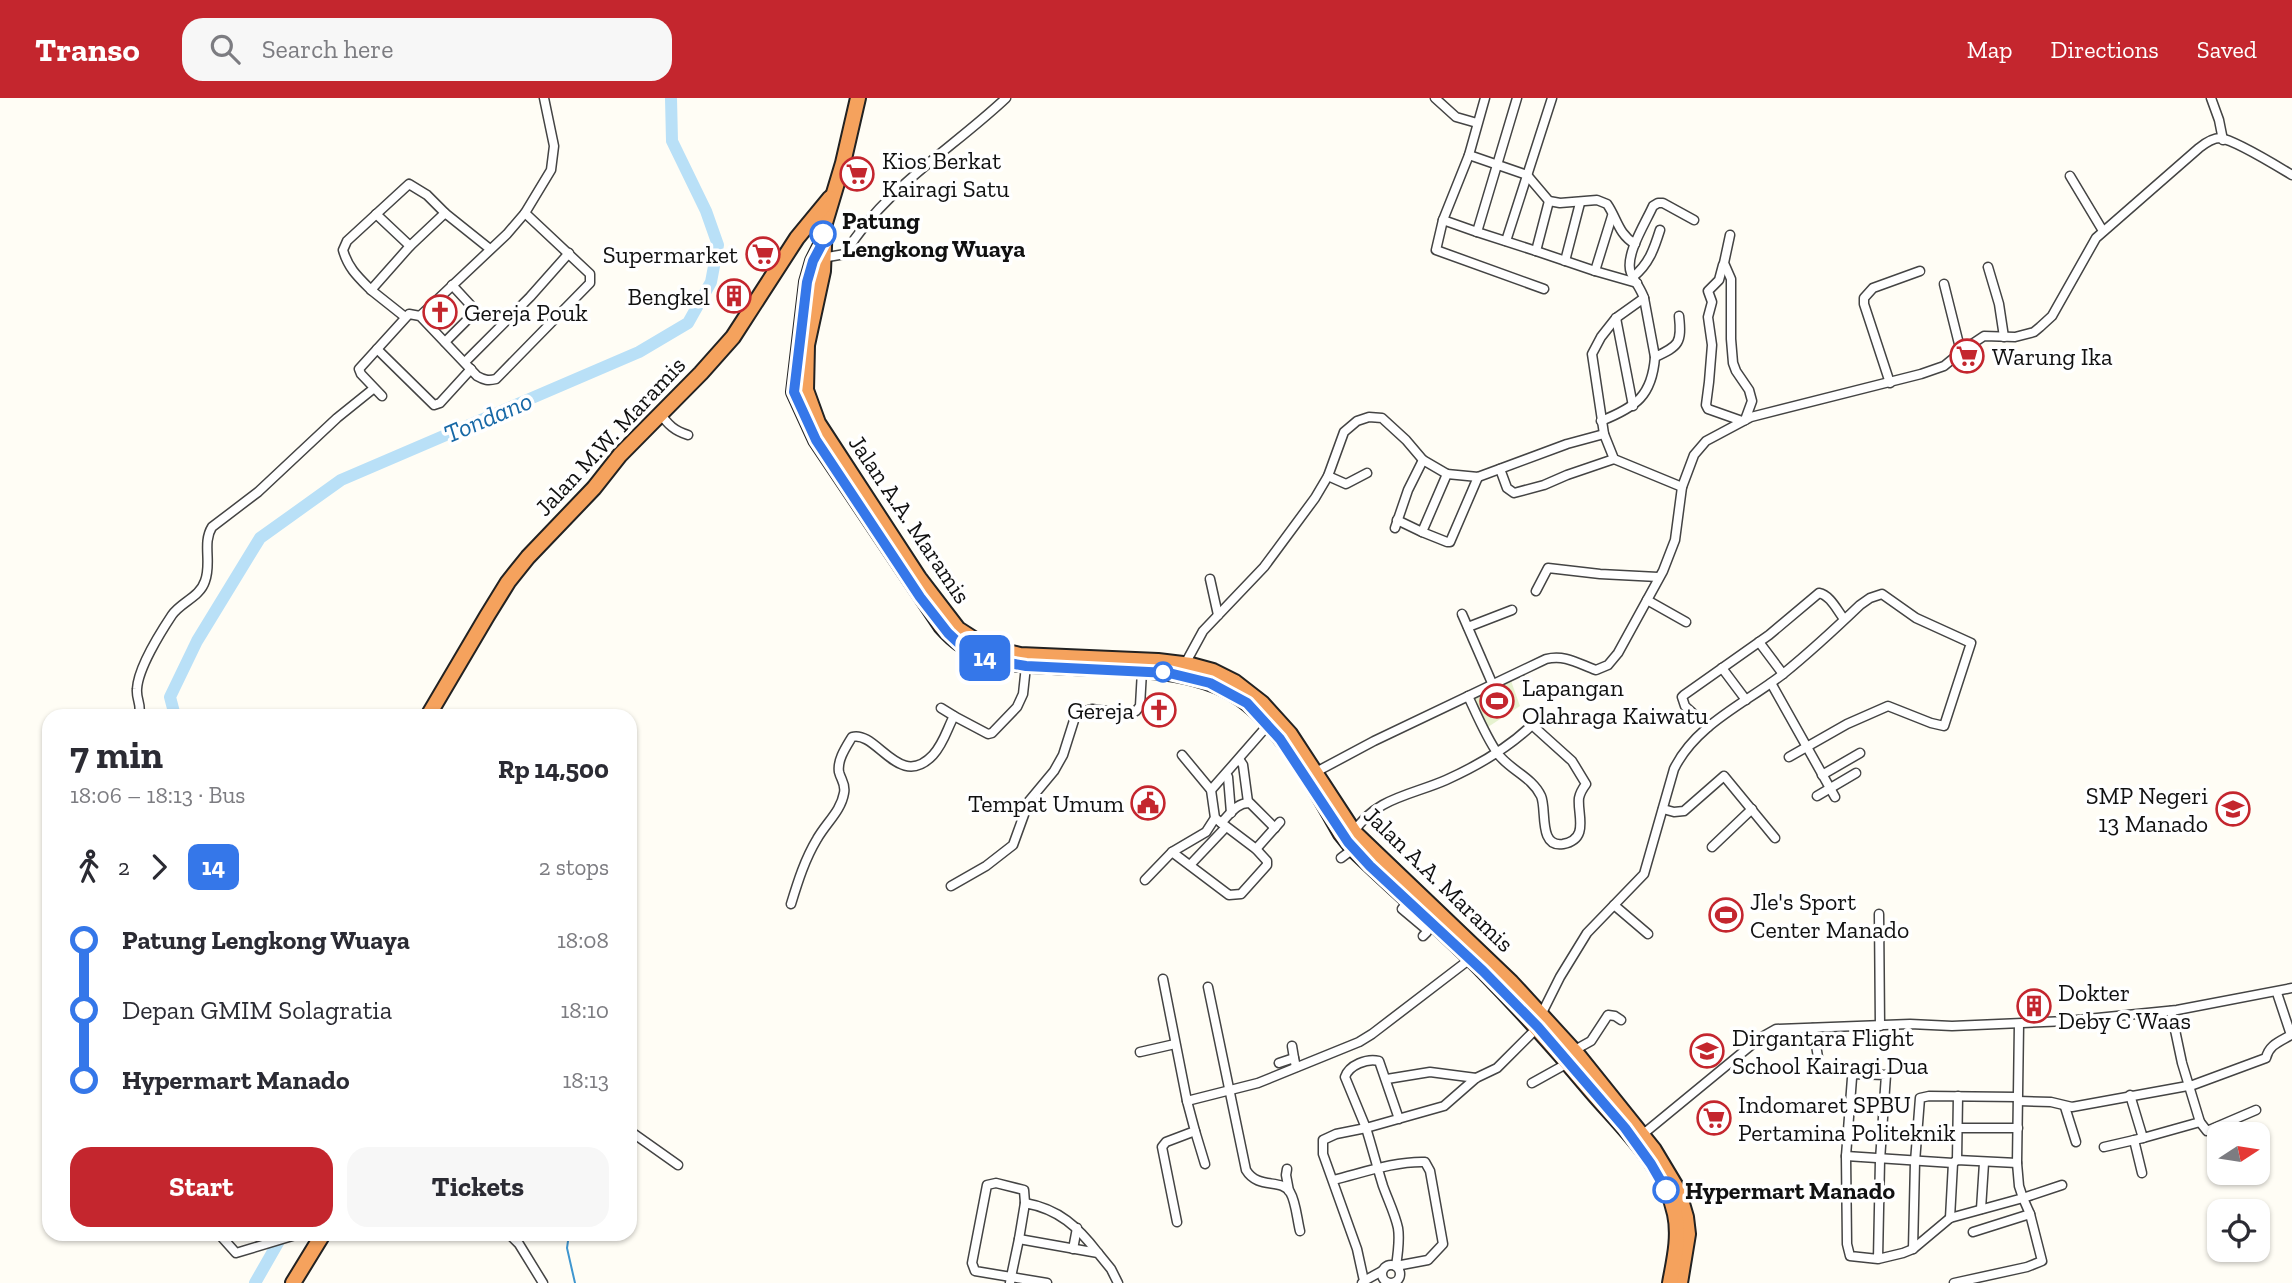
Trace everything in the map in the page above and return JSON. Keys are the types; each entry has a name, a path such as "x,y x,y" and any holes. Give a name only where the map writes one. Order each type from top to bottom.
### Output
{"highway":[{"path":"858,98 820,252 805,293 794,392 809,429 843,473 920,597 948,633 964,648 984,657 1026,666 1169,673 1210,683 1247,703 1286,747 1353,849 1407,893 1469,959 1540,1021 1642,1135 1672,1178 1685,1211 1688,1234 1680,1283"},
{"name":"Jalan M.W. Maramis","path":"432,709 508,582 531,553 594,488 620,455 733,337 797,237 833,194"},
{"path":"797,237 820,252"},
{"name":"Jalan A.A. Maramis","path":"843,473 932,597 958,629 972,640 1009,654 1185,664 1213,671 1235,682 1262,703 1290,734 1354,832 1407,893 1511,982 1540,1021"},
{"path":"1571,1057 1651,1164 1668,1193 1677,1227 1670,1283"},
{"path":"293,1283 319,1241"}],"street":[{"path":"420,316 525,213 551,170 554,146 544,98"},
{"path":"820,252 845,254 879,207 1006,98"},
{"path":"1435,98 1459,119 1477,123"},
{"path":"1449,110 1452,98"},
{"path":"1485,98 1469,155 1443,220 1436,250 1544,289"},
{"path":"1477,232 1517,98"},
{"path":"1506,241 1552,98"},
{"path":"2211,98 2223,140"},
{"path":"1316,772 1492,683 1555,657 1565,657 1597,670 1608,665 1625,643 1663,571 1675,540 1682,487 1694,455 1706,441 1751,417 1890,383 1944,366 1984,336 2004,337 2034,332 2052,316 2091,243 2199,148 2213,140 2223,140 2292,175"},
{"path":"1469,155 1527,174 1549,201 1560,204 1603,201 1610,207 1622,234 1635,244"},
{"path":"2070,176 2103,232"},
{"path":"405,317 371,290 350,268 343,250 347,241 409,184 427,195 445,213 491,249"},
{"path":"1536,251 1549,201"},
{"path":"1565,261 1580,203"},
{"path":"1601,421 1633,406 1651,384 1655,357 1644,298 1629,265 1635,244 1656,204 1663,204 1694,220"},
{"path":"371,290 410,246 445,213"},
{"path":"382,396 359,372 361,366 405,317 414,313 420,316 484,380 496,379 590,283 590,274 525,213"},
{"path":"376,214 410,246"},
{"path":"1595,271 1612,216"},
{"path":"1443,220 1595,271 1635,280"},
{"path":"1635,280 1651,256 1660,230"},
{"path":"1730,235 1719,281 1708,291 1712,302 1707,317 1712,345 1706,405 1708,410 1744,421"},
{"path":"377,349 434,405 440,403 468,366 569,253"},
{"path":"1724,263 1731,279 1733,363 1749,390 1752,401 1744,421"},
{"path":"1987,267 1999,304 2004,337"},
{"path":"1890,383 1864,298 1879,285 1920,271"},
{"path":"1944,284 1961,352"},
{"path":"445,342 476,311 452,285"},
{"path":"1614,459 1601,421 1592,355 1601,337 1616,318 1644,298"},
{"path":"1655,357 1669,350 1679,340 1679,316"},
{"path":"1616,318 1633,406"},
{"path":"140,709 137,688 144,663 173,614 204,584 207,576 208,534 212,527 258,492 337,418 373,389"},
{"path":"660,414 670,426 688,435"},
{"path":"1185,664 1203,631 1264,567 1315,498 1328,476 1344,432 1357,421 1369,417 1382,418 1423,460 1447,474 1478,477 1567,444 1604,434"},
{"path":"1500,469 1510,492 1521,492 1614,459 1682,487"},
{"path":"1423,460 1408,490 1396,524 1450,542 1478,477"},
{"path":"1328,476 1346,484 1367,473"},
{"path":"1422,532 1447,474"},
{"path":"1536,591 1548,568 1658,577"},
{"path":"1210,579 1217,615"},
{"path":"1708,727 1685,706 1682,697 1759,642 1819,593 1824,593 1829,598 1844,620"},
{"path":"1333,1180 1425,1161 1430,1171 1443,1244 1428,1260 1388,1265 1363,1282 1357,1249 1323,1154 1323,1140 1336,1134 1444,1107 1476,1078 1497,1068 1540,1021 1560,977 1587,933 1644,874 1678,762 1708,727 1783,674 1870,598 1882,594 1916,618 1970,641 1944,726 1888,706 1847,724 1789,757"},
{"path":"1647,600 1686,622"},
{"path":"1468,627 1512,610"},
{"path":"1462,614 1492,683"},
{"path":"1759,642 1783,674"},
{"path":"941,708 988,734 992,733 1017,707 1023,694 1026,666"},
{"path":"1722,667 1746,700"},
{"path":"951,887 986,866 1013,845 1029,801 1054,771 1063,755 1076,714 1092,709 1128,714 1136,711 1140,706 1142,671"},
{"path":"1771,683 1835,797"},
{"path":"1354,832 1359,823 1382,804 1447,779 1497,753 1532,725 1572,761 1586,784 1579,797 1581,825 1578,835 1565,844 1554,843 1550,838 1544,828 1542,800 1538,790 1497,753 1468,696"},
{"path":"790,904 799,876 818,838 841,806 845,788 839,772 840,765 843,752 852,737 861,737 898,762 916,766 932,756 941,744 954,716"},
{"path":"1212,790 1268,725"},
{"path":"1822,775 1860,753"},
{"path":"1172,852 1234,896 1241,894 1267,865 1267,859 1221,823 1212,790 1182,755"},
{"path":"1239,759 1243,765 1248,802 1277,825 1256,849"},
{"path":"1817,796 1856,773"},
{"path":"1226,774 1231,813"},
{"path":"1663,809 1684,811 1724,776 1775,838"},
{"path":"1190,865 1221,823 1240,804 1248,802"},
{"path":"1712,847 1752,810"},
{"path":"1145,880 1172,852 1221,823"},
{"path":"1341,858 1353,849"},
{"path":"1407,893 1402,909 1427,930 1423,936"},
{"path":"1614,905 1648,934"},
{"path":"1879,915 1880,1026"},
{"path":"1187,1101 1258,1083 1364,1039 1469,959"},
{"path":"1163,979 1187,1101 1205,1164"},
{"path":"1208,987 1248,1174 1259,1183 1282,1186 1289,1191"},
{"path":"1642,1135 1760,1038 1776,1029 2019,1024 2171,1011 2277,993 2292,988"},
{"path":"1913,1249 1920,1098 1958,1096 2018,1099 2051,1102 2065,1107 2189,1085 2266,1058 2273,1045 2291,1037 2277,993"},
{"path":"2171,1011 2200,1122 2207,1130 2256,1110"},
{"path":"1532,1083 1591,1041 1608,1016 1621,1020"},
{"path":"1954,1283 2041,1262 2030,1214 2019,1186 2019,1024"},
{"path":"1813,1028 1819,1063"},
{"path":"1140,1052 1175,1044"},
{"path":"1292,1046 1296,1068"},
{"path":"1279,1063 1294,1058"},
{"path":"1382,1270 1383,1279 1388,1282 1394,1283 1398,1279 1398,1227 1366,1128 1344,1075 1357,1065 1376,1059 1387,1079 1399,1119"},
{"path":"1387,1079 1427,1072 1476,1078"},
{"path":"1878,1258 1880,1160 1886,1074 1856,1073 1852,1078 1846,1156 1845,1208 1850,1256 1878,1258 1913,1249 1950,1218 2000,1206 2063,1185"},
{"path":"2130,1095 2139,1139 2142,1173"},
{"path":"1950,1218 1959,1128 1958,1096"},
{"path":"2065,1107 2076,1142"},
{"path":"2104,1147 2200,1122"},
{"path":"1959,1128 2018,1128"},
{"path":"1177,1222 1162,1147 1166,1142 1195,1131"},
{"path":"637,1136 678,1165"},
{"path":"1846,1156 1915,1162 2017,1163"},
{"path":"1981,1209 1984,1163"},
{"path":"1287,1169 1289,1191 1300,1231"},
{"path":"1011,1280 1026,1203 1024,1190 996,1183 987,1185 973,1268 975,1271 1011,1280 1047,1283"},
{"path":"1026,1203 1052,1210 1077,1228 1111,1269 1118,1283"},
{"path":"1973,1232 2030,1214"},
{"path":"1073,1249 1077,1228"},
{"path":"1019,1239 1098,1253"},
{"path":"225,1241 236,1253 276,1241"},
{"path":"516,1241 543,1283"}],"green space":[{"name":"Lapangan Olahraga Kaiwatu","path":"1510,678 1520,706 1488,727 1472,697"}],"waterway":[{"name":"Tondano","path":"173,709 170,697 197,641 260,538 341,480 639,352 688,323 711,282 718,245 706,211 672,141 671,98"},
{"name":"Tondano","path":"255,1283 279,1241"},
{"path":"568,1241 567,1248 575,1283"}],"bus line":[{"name":"14","path":"823,234 823,242 813,261 807,282 795,370 794,392 798,405 809,429 838,475 920,597 948,633 964,648 991,660 1026,666 1169,673 1199,678 1247,703 1280,739 1341,834 1370,866 1454,943 1538,1027 1625,1128 1666,1190"}],"place":[{"name":"Kios Berkat Kairagi Satu","path":"857,174"},
{"name":"Patung Lengkong Wuaya","path":"823,234"},
{"name":"Supermarket","path":"763,254"},
{"name":"Bengkel","path":"734,296"},
{"name":"Gereja Pouk","path":"440,312"},
{"name":"Warung Ika","path":"1967,356"},
{"name":"Lapangan Olahraga Kaiwatu","path":"1497,701"},
{"name":"Gereja","path":"1159,710"},
{"name":"Tempat Umum","path":"1148,803"},
{"name":"SMP Negeri 13 Manado","path":"2233,809"},
{"name":"Jle's Sport Center Manado","path":"1726,915"},
{"name":"Dokter Deby C Waas","path":"2034,1006"},
{"name":"Dirgantara Flight School Kairagi Dua","path":"1707,1051"},
{"name":"Indomaret SPBU Pertamina Politeknik","path":"1714,1118"},
{"name":"Hypermart Manado","path":"1666,1190"}]}
